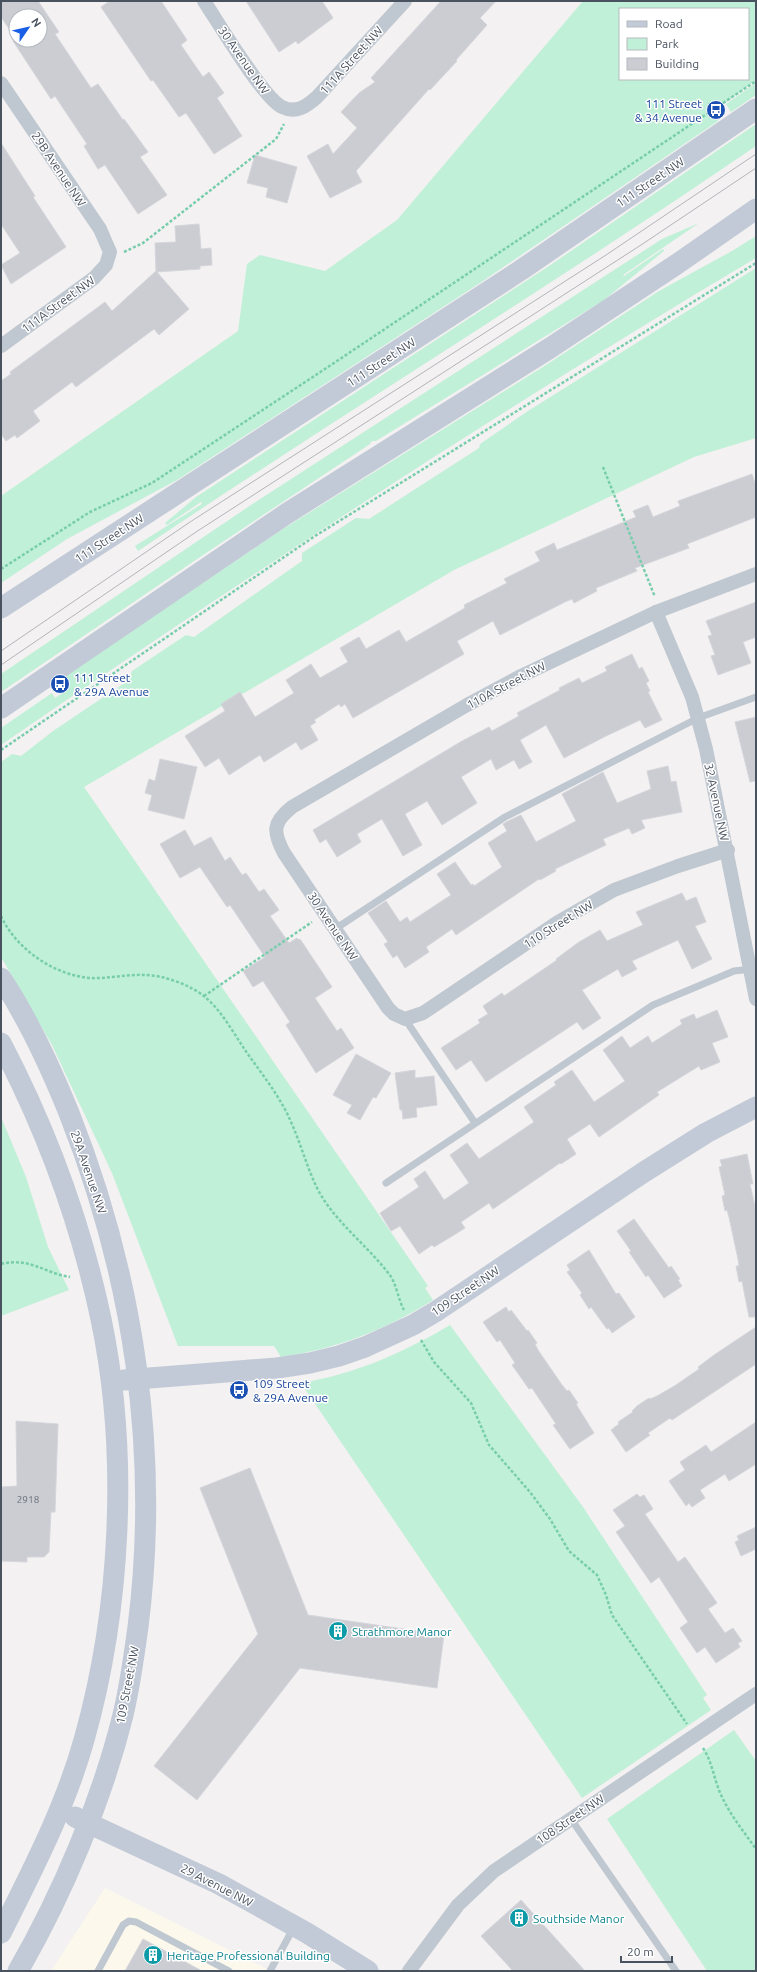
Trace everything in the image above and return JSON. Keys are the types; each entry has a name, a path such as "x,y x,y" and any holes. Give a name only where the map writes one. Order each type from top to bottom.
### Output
{"street":[{"name":"30 Avenue NW","path":"204,1 266,93 282,107 292,110"},
{"name":"111A Street NW","path":"292,110 302,108 318,97 405,1"},
{"name":"29B Avenue NW","path":"1,83 100,229 109,246 109,258"},
{"name":"111 Street NW","path":"1,608 521,270 756,109"},
{"path":"1,708 286,514 556,344 677,264 756,209"},
{"name":"111A Street NW","path":"1,346 94,278 106,265 109,258"},
{"name":"110A Street NW","path":"275,829 279,820 292,807 467,705 521,676 656,612 756,574"},
{"name":"32 Avenue NW","path":"656,612 684,677 698,718 753,969 756,999"},
{"name":"30 Avenue NW","path":"275,829 277,841 284,853 388,1008 403,1018"},
{"name":"110 Street NW","path":"403,1018 412,1018 423,1013 558,922 614,890 678,866 728,850"},
{"name":"29A Avenue NW","path":"1,978 33,1033 59,1088 96,1186 127,1304 138,1379"},
{"path":"1,1043 32,1108 65,1193 92,1280 101,1319 111,1381 116,1449 117,1506 116,1555 111,1609 92,1708 84,1741 60,1811 1,1933"},
{"name":"109 Street NW","path":"111,1381 277,1368 339,1356 371,1344 413,1325 435,1312 644,1172 706,1133 756,1107"},
{"name":"109 Street NW","path":"18,1971 52,1904 88,1822 104,1781 124,1713 143,1590 145,1558 146,1491 138,1379"},
{"name":"108 Street NW","path":"409,1971 446,1920 481,1881 756,1694"},
{"name":"29 Avenue NW","path":"60,1811 88,1822 219,1884 295,1926 368,1971"}],"lane":[{"path":"335,929 505,818 698,718 756,697"},
{"path":"386,1183 653,1005 734,971 753,969"},
{"path":"403,1018 475,1123"},
{"path":"571,1819 676,1971"},
{"path":"98,1971 123,1925 129,1921 136,1922 229,1971"},
{"path":"270,1971 295,1926"}],"path":[{"path":"1,569 90,512 152,483 716,110 756,82"},
{"path":"109,258 143,243 276,139 292,110"},
{"path":"1,750 315,536 756,263"},
{"path":"603,467 655,596 656,612"},
{"path":"204,996 324,912"},
{"path":"1,916 10,932 25,947 44,962 61,971 90,978 146,975 176,981 204,996 226,1022 281,1101 319,1190 330,1208 390,1274 398,1300 404,1310"},
{"path":"1,1264 8,1262 32,1264 60,1276 70,1277"},
{"path":"421,1340 434,1362 472,1403 489,1445 530,1492 550,1519 569,1551 597,1575 606,1595 612,1615 684,1721"},
{"path":"704,1749 709,1756 721,1796 756,1849"}],"shaded area":[{"path":"105,1888 271,1971 51,1971"}],"green space":[{"path":"583,1 756,1 756,80 716,110 718,121 483,281 177,480 67,539 1,583 1,496 238,331 247,264 260,255 325,271 397,220"},
{"path":"756,83 756,95 731,112 726,104"},
{"path":"756,124 756,146 603,249 292,449 138,551 135,546 202,504 201,502 167,525 165,523 196,497 549,266"},
{"path":"699,223 623,275 624,276 663,249 664,251 604,300 376,441 372,441 370,444 1,692 1,674 248,507 662,239"},
{"path":"756,236 756,258 564,375 374,496 187,619 1,745 1,728 52,693 55,698 64,692 57,681 283,529 546,365 659,291 732,251"},
{"path":"756,268 756,438 694,457 454,570 84,787 428,1286 425,1288 433,1300 415,1311 360,1337 321,1349 281,1357 274,1346 178,1346 112,1173 52,1045 1,957 1,762 12,754 21,756 53,731 129,680 132,671 186,635 194,637 302,561 302,553 356,518 369,519 479,448 480,444 528,411"},
{"path":"1,1117 26,1177 48,1247 69,1290 1,1316"},
{"path":"450,1325 583,1507 707,1695 703,1698 711,1710 582,1798 301,1383 340,1374 378,1361 414,1345"},
{"path":"734,1730 756,1761 756,1971 707,1971 607,1819"}],"building":[{"path":"1,1 38,1 43,8 8,8 8,27 1,17"},
{"path":"110,1 161,1 187,40 181,45 203,77 209,72 224,93 217,98 242,136 214,154 186,113 179,117 153,80 151,81 101,7"},
{"path":"246,1 322,1 333,18 298,44 296,41 279,52"},
{"path":"441,1 496,1 480,18 487,25 456,60 457,61 430,90 429,89 356,171 362,182 330,198 307,156 328,144 333,154 357,128 341,112 359,93 375,82 371,78"},
{"path":"48,16 59,32 55,34 91,88 98,84 148,152 140,157 167,195 138,214 105,165 98,169 84,146 87,144 55,96 51,99 18,48 48,48"},
{"path":"1,143 35,196 33,197 66,247 11,284 1,265 20,253 1,224"},
{"path":"255,155 297,167 287,203 266,197 268,188 247,183"},
{"path":"199,224 201,249 211,248 212,265 200,266 200,269 156,272 155,243 176,242 175,226"},
{"path":"156,271 189,309 159,335 154,329 76,387 72,382 33,411 40,421 17,438 15,435 6,441 1,434 1,381 11,374 10,372 105,302 112,311"},
{"path":"752,474 756,486 756,517 687,544 689,548 635,568 637,571 596,588 597,591 574,603 572,599 565,602 500,635 493,621 457,641 464,654 353,718 345,704 341,707 339,704 314,720 316,722 310,726 318,740 301,750 296,742 264,762 260,755 229,775 219,758 205,767 185,736 225,711 221,704 240,692 255,717 294,693 286,680 311,664 320,678 348,662 340,648 359,637 366,649 399,630 406,642 465,608 464,605 507,583 504,579 540,561 535,552 554,543 557,550 636,517 633,511 648,505 653,517 680,506 678,501"},
{"path":"756,602 756,637 743,642 751,663 718,675 711,656 715,655 708,636 712,635 706,621"},
{"path":"632,654 639,669 642,667 649,681 646,683 650,691 648,692 662,720 645,728 640,720 564,758 546,725 520,740 532,762 519,769 514,760 496,770 491,759 461,777 477,803 458,815 442,825 427,801 405,814 422,845 403,856 382,819 357,834 361,842 337,857 326,839 320,843 313,830 462,741 489,727 492,731 519,716 517,713 560,690 559,688 579,678 582,683 607,671 605,667"},
{"path":"756,717 756,781 750,782 735,722"},
{"path":"160,759 197,767 184,819 148,810 152,795 145,793 149,779 155,781"},
{"path":"668,766 671,782 676,781 682,812 641,820 645,828 632,834 629,828 603,839 606,845 555,869 556,871 540,880 539,879 456,935 452,929 426,947 429,952 405,968 397,955 393,958 384,944 388,942 368,913 386,901 400,922 407,917 410,922 451,895 437,874 455,862 471,885 473,884 474,886 502,867 488,843 507,831 503,824 521,815 536,842 576,821 562,794 603,772 617,803 651,789 647,771"},
{"path":"185,830 194,846 211,837 225,861 230,857 242,875 246,873 259,892 264,889 279,910 270,916 289,943 297,938 299,940 300,939 332,987 315,998 337,1031 341,1028 354,1048 316,1073 286,1025 290,1022 263,981 253,987 243,971 265,957 230,905 227,907 200,867 180,878 160,844"},
{"path":"682,893 686,901 696,897 706,922 695,926 712,959 692,969 678,940 632,961 637,969 622,977 618,969 582,990 601,1018 583,1030 577,1022 486,1082 471,1060 456,1070 441,1048 480,1023 478,1020 488,1014 483,1006 502,993 504,996 557,960 556,959 579,942 600,930 607,941 643,925 636,912"},
{"path":"717,1010 728,1037 712,1043 720,1062 701,1070 699,1066 657,1092 659,1095 599,1137 590,1124 567,1139 576,1154 561,1164 560,1163 493,1209 489,1203 461,1222 465,1228 434,1247 432,1245 419,1254 400,1226 391,1231 380,1213 419,1187 414,1179 425,1171 444,1200 469,1183 450,1155 467,1143 479,1159 534,1122 524,1107 556,1085 554,1082 572,1070 594,1102 625,1081 603,1050 622,1036 630,1048 648,1036 652,1043 682,1024 680,1020 694,1014 696,1019"},
{"path":"356,1054 391,1073 376,1098 373,1097 360,1120 347,1113 352,1105 333,1095"},
{"path":"415,1070 415,1078 434,1076 437,1105 416,1108 417,1117 403,1119 402,1110 400,1110 395,1073"},
{"path":"747,1154 753,1184 750,1184 756,1211 756,1317 749,1317 742,1281 739,1282 736,1266 739,1266 738,1259 729,1217 727,1210 725,1211 722,1196 725,1195 719,1167 722,1166 720,1160"},
{"path":"634,1219 669,1268 671,1266 680,1279 678,1280 682,1286 664,1298 648,1275 646,1277 617,1231"},
{"path":"589,1250 616,1294 619,1293 635,1317 612,1333 609,1328 607,1329 591,1307 589,1309 580,1295 582,1293 567,1272 570,1270 567,1265"},
{"path":"506,1307 509,1312 511,1310 527,1331 528,1330 537,1343 535,1344 538,1350 562,1385 567,1391 569,1390 578,1403 576,1404 594,1433 570,1449 553,1425 556,1424 532,1388 529,1389 512,1365 515,1363 500,1340 497,1342 483,1322"},
{"path":"756,1327 756,1364 672,1420 670,1418 648,1433 650,1435 626,1452 611,1430 619,1424 618,1422 633,1412 632,1411 637,1406 649,1398 650,1399 657,1396 676,1385 699,1369 698,1367 714,1355"},
{"path":"16,1421 58,1424 55,1512 51,1512 49,1552 44,1557 27,1557 27,1562 1,1561 1,1487 17,1486"},
{"path":"756,1422 756,1464 729,1481 725,1474 700,1490 705,1498 692,1507 689,1503 686,1506 669,1481 685,1470 680,1462 706,1445 711,1452"},
{"name":"Strathmore Manor","path":"250,1468 308,1615 444,1635 437,1688 300,1668 197,1800 154,1766 258,1634 200,1488"},
{"path":"637,1494 640,1497 644,1495 653,1509 645,1514 678,1562 685,1557 717,1603 708,1609 725,1633 733,1628 742,1641 738,1643 740,1647 716,1663 705,1647 697,1653 680,1628 688,1622 659,1577 651,1583 616,1532 625,1526 613,1510"},
{"path":"756,1527 756,1549 741,1556 735,1542 739,1540 737,1536"},
{"name":"Southside Manor","path":"521,1900 585,1971 513,1971 481,1936"},
{"name":"Heritage Professional Building","path":"143,1939 202,1971 125,1971"}],"tram line":[{"path":"1,651 190,522 606,255 756,154"},
{"path":"1,665 196,532 641,245 756,168"}],"place":[{"name":"111 Street & 34 Avenue","path":"716,110"},
{"name":"111 Street & 29A Avenue","path":"60,684"},
{"name":"109 Street & 29A Avenue","path":"239,1390"},
{"name":"Strathmore Manor","path":"338,1631"},
{"name":"Southside Manor","path":"519,1918"},
{"name":"Heritage Professional Building","path":"153,1955"}]}
